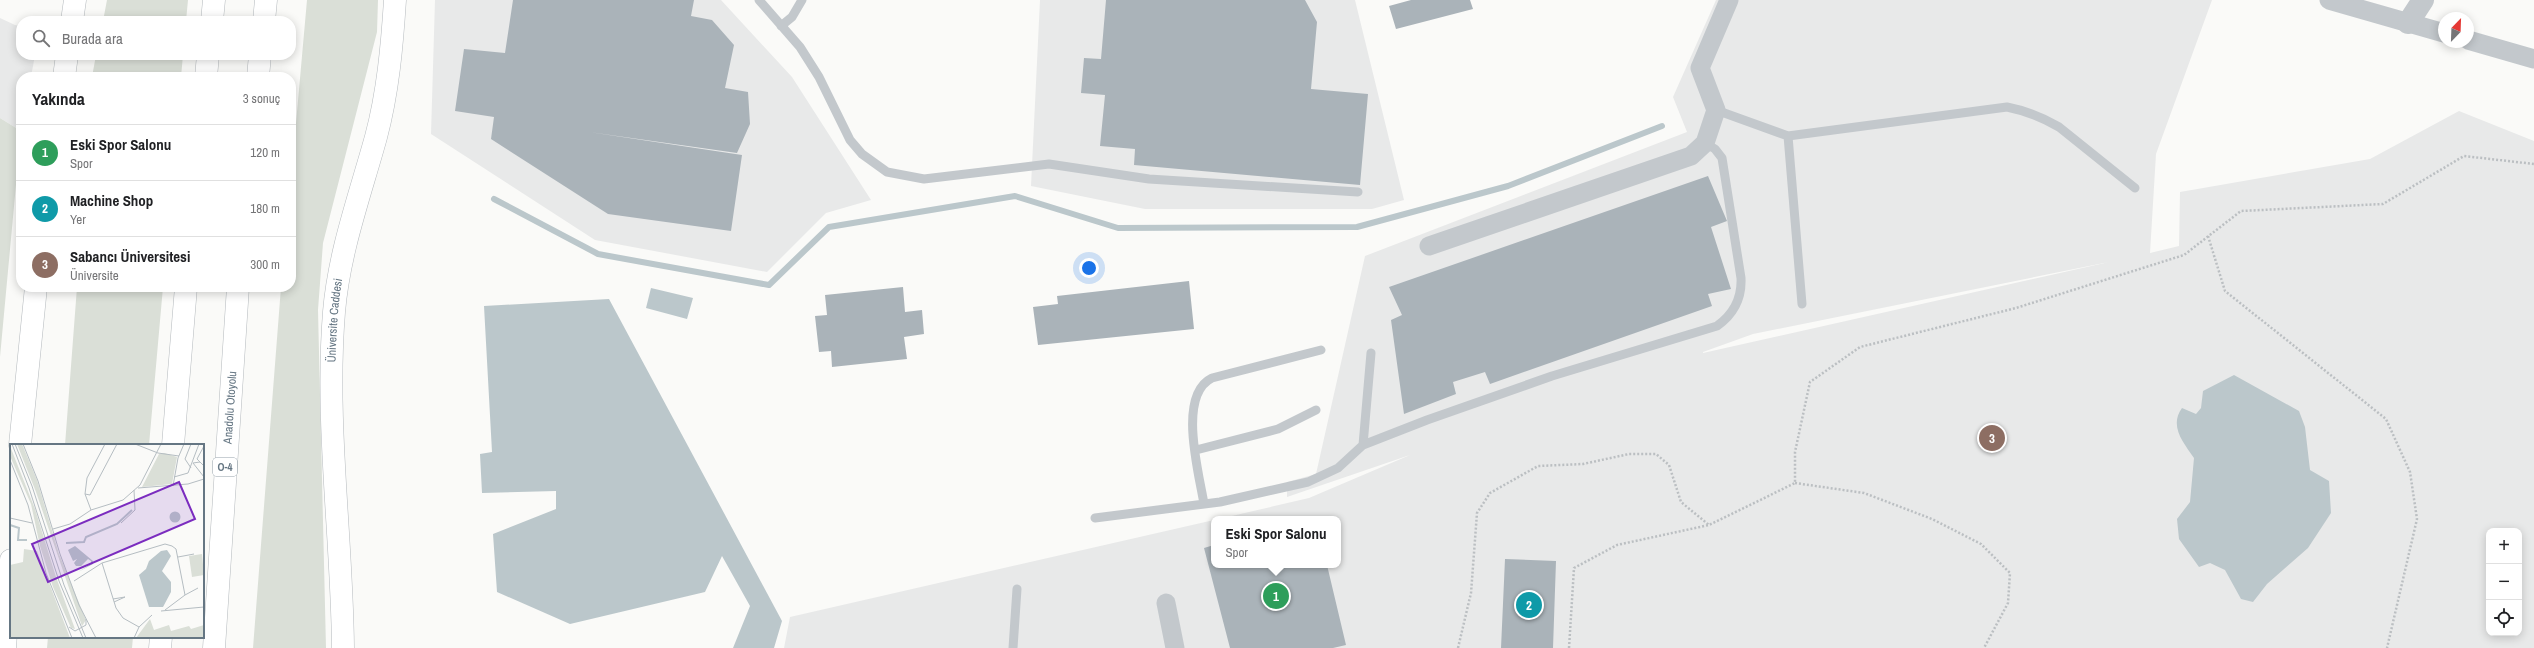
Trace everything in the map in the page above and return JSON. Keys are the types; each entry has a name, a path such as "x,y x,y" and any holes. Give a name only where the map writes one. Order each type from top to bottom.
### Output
{"main road":[{"path":"73,16 75,0"},
{"path":"212,16 214,0"},
{"path":"264,16 266,0"},
{"name":"Üniversite Caddesi","path":"343,648 334,422 334,313 342,256 377,135 392,51 395,0"},
{"path":"65,72 66,60"},
{"path":"206,72 208,60"},
{"path":"258,72 260,60"},
{"path":"20,444 35,292"},
{"path":"173,444 186,292"},
{"name":"Anadolu Otoyolu","path":"214,648 238,292"},
{"path":"5,648 10,575"},
{"path":"160,648 161,638"}],"street":[{"path":"1429,246 1691,156 1705,143 1716,110 1700,68 1729,0"},
{"path":"2329,0 2438,32"},
{"path":"2408,23 2423,0"},
{"path":"2474,42 2534,59"},
{"path":"1166,603 1175,648"}],"lane":[{"path":"759,0 800,47 819,78 850,140 874,164 897,176 924,179 1049,164 1149,178 1358,192"},
{"path":"781,26 792,17 802,0"},
{"path":"1716,110 1788,136 2007,107 2031,113 2059,127 2135,188"},
{"path":"1788,136 1802,304"},
{"path":"1095,518 1204,504 1261,494 1308,482 1338,468 1363,445 1492,397 1717,326 1725,321 1731,314 1740,297 1741,278 1722,158 1715,149 1705,143"},
{"path":"1204,504 1196,450 1193,412 1197,391 1206,380 1321,350"},
{"path":"1363,445 1371,353"},
{"path":"1196,450 1278,429 1316,410"},
{"path":"1013,648 1017,589"}],"path":[{"path":"1794,483 1795,452 1810,382 1860,347 2016,308 2184,255 2241,211 2383,204 2464,156 2534,164"},
{"path":"2208,236 2225,291 2386,419 2410,472 2417,518 2387,648"},
{"path":"1458,648 1471,593 1476,513 1490,493 1538,466 1583,464 1629,454 1656,454 1669,465 1681,502 1709,525"},
{"path":"1569,648 1574,568 1617,545 1709,525 1794,483 1864,493 1932,519 1981,544 2010,573 2008,603 1984,648"}],"shaded area":[{"path":"107,0 188,0 186,16 104,16"},
{"path":"307,0 378,0 377,32 323,243 318,310 326,648 253,648 281,292 296,292 296,123"},
{"path":"435,0 721,0 792,77 871,200 826,213 767,272 595,240 431,134"},
{"path":"1040,0 1355,0 1404,200 1372,209 1145,209 1031,186"},
{"path":"1716,0 2212,0 2156,154 2150,253 2179,246 2180,192 2370,159 2459,111 2534,141 2534,648 784,648 790,617 1211,521 1211,568 1341,568 1341,516 1232,516 1309,498 1410,455 1287,497 1287,482 1316,474 1365,256 1687,132 1673,97","holes":["2109,262 1703,353 1753,334"]},
{"path":"0,18 16,25 16,60 34,60 32,72 16,72 16,128 0,118"},
{"path":"95,60 183,60 181,72 93,72"},
{"path":"0,118 16,128 16,185 0,357"},
{"path":"651,288 693,298 687,319 646,308"},
{"path":"77,292 163,292 149,444 65,444"},
{"path":"609,299 782,621 774,648 733,648 750,606 722,556 705,592 570,624 497,592 493,534 556,509 556,491 482,493 480,454 492,452 484,306"},
{"path":"2234,375 2299,411 2305,427 2310,470 2329,481 2331,513 2308,548 2267,584 2253,602 2241,599 2225,570 2210,563 2199,567 2179,539 2177,519 2190,502 2194,458 2179,434 2177,428 2178,415 2182,408 2196,414 2201,408 2203,391"},
{"path":"48,638 133,638 132,648 47,648"}],"building":[{"path":"513,0 694,0 691,16 712,20 734,45 725,88 748,92 750,124 737,153 589,132 742,155 731,231 608,214 491,139 494,117 455,111 464,49 505,53"},
{"path":"1106,0 1305,0 1317,22 1311,89 1368,94 1360,185 1134,165 1135,149 1100,146 1105,95 1081,93 1084,58 1101,59"},
{"path":"1411,0 1470,0 1473,9 1396,29 1389,6"},
{"path":"1708,176 1727,221 1711,227 1731,289 1708,294 1712,306 1490,384 1485,372 1453,382 1456,394 1404,414 1391,320 1402,315 1389,287"},
{"path":"1189,281 1194,329 1038,345 1033,307 1058,304 1057,296"},
{"path":"903,287 905,312 922,310 924,334 904,337 907,359 832,367 831,351 819,352 815,316 827,315 825,295"},
{"path":"1211,546 1211,568 1328,568 1346,645 1333,648 1230,648 1204,548"},
{"path":"1505,559 1556,561 1553,648 1501,648"}],"waterway":[{"path":"494,199 598,254 769,285 829,227 1015,196 1118,228 1357,227 1508,186 1662,126"}],"place":[{"name":"Sabancı Üniversitesi","path":"1992,438"},
{"name":"Eski Spor Salonu","path":"1276,596"},
{"name":"Machine Shop","path":"1529,605"}]}
